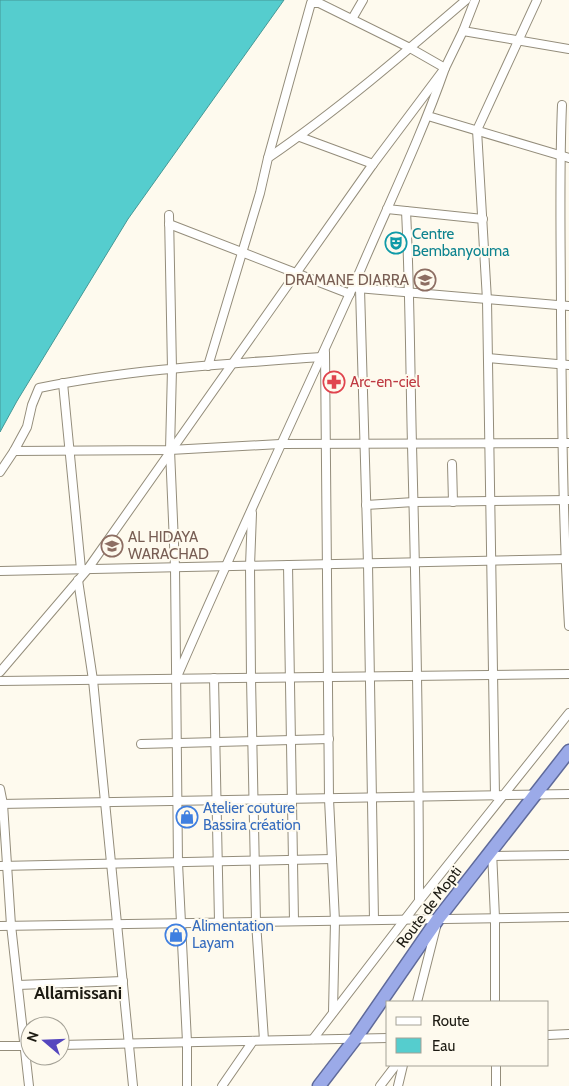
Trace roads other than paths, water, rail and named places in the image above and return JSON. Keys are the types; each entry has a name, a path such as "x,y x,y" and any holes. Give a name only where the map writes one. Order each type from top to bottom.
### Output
{"highway":[{"name":"Route de Mopti","path":"319,1086 355,1039 438,919 492,854 569,752"}],"street":[{"path":"352,19 363,0"},
{"path":"268,158 300,137 466,0"},
{"path":"176,679 224,566 324,349 354,290 428,116 445,68 463,31 475,0"},
{"path":"499,796 492,675 487,300 477,130 537,0"},
{"path":"208,366 260,193 311,3 319,3 352,19 445,68"},
{"path":"463,31 569,49"},
{"path":"0,672 78,580 373,164 445,68"},
{"path":"562,106 560,155 565,306 569,626"},
{"path":"428,116 569,158"},
{"path":"300,137 373,164"},
{"path":"387,209 483,219"},
{"path":"406,211 410,293 416,562 419,902"},
{"path":"169,215 172,369 170,450 175,568 178,863 187,1042 187,1086"},
{"path":"169,224 296,274 354,290 565,306"},
{"path":"354,290 364,443 368,564 374,920"},
{"path":"324,349 328,564 329,799 335,921 333,1012"},
{"path":"0,472 27,427 32,405 39,388 82,379 172,369 321,357"},
{"path":"488,358 565,365"},
{"path":"63,383 84,570"},
{"path":"14,451 170,450 280,444 566,443"},
{"path":"452,464 453,502"},
{"path":"366,505 414,502 567,500"},
{"path":"252,508 250,566 251,678 256,922 264,1040"},
{"path":"0,572 567,560"},
{"path":"288,565 294,921"},
{"path":"78,580 94,680 133,1086"},
{"path":"0,681 569,674"},
{"path":"214,678 219,922"},
{"path":"313,1040 499,796 569,713"},
{"path":"142,744 329,739"},
{"path":"0,789 4,866 22,1016"},
{"path":"1,804 569,794"},
{"path":"495,1001 495,918 492,854 569,855"},
{"path":"4,866 332,859"},
{"path":"0,926 569,917"},
{"path":"417,1001 438,919"},
{"path":"18,986 123,981"},
{"path":"549,1034 569,1034"},
{"path":"70,1045 386,1038"},
{"path":"222,1086 254,1041"},
{"path":"0,1046 20,1046"},
{"path":"28,1066 29,1086"},
{"path":"380,1086 395,1066"},
{"path":"398,1086 403,1066"},
{"path":"496,1066 496,1086"}],"water":[{"path":"0,0 284,0 128,219 0,432"}],"place":[{"name":"Centre Bembanyouma","path":"396,243"},
{"name":"DRAMANE DIARRA","path":"425,280"},
{"name":"Arc-en-ciel","path":"334,382"},
{"name":"AL HIDAYA WARACHAD","path":"112,546"},
{"name":"Atelier couture Bassira création","path":"187,817"},
{"name":"Alimentation Layam","path":"176,935"}],"district":[{"name":"Allamissani","path":"78,993"}]}
